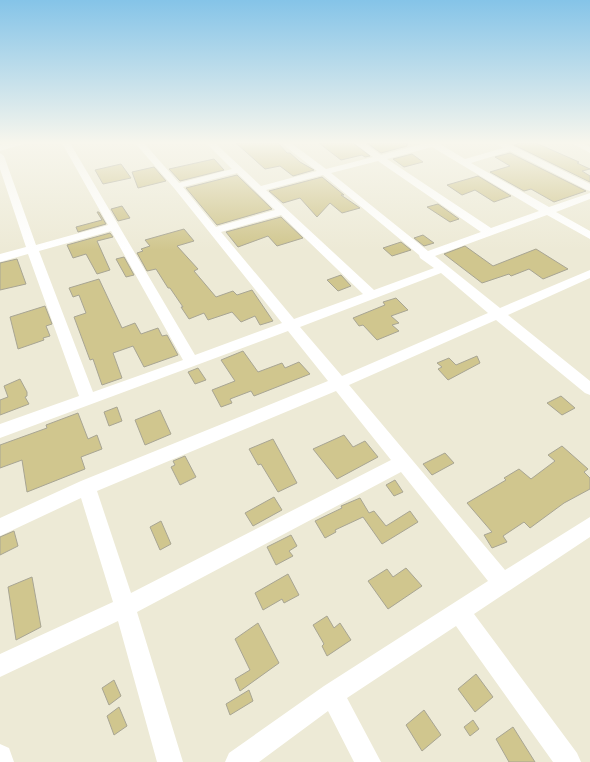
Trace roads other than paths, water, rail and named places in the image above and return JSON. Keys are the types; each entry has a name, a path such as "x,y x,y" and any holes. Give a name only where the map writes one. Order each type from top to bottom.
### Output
{"street":[{"path":"8,179 32,249 88,399"},
{"path":"86,179 192,362"},
{"path":"170,179 290,326 339,383 502,582"},
{"path":"177,186 206,179"},
{"path":"248,179 371,294"},
{"path":"259,189 296,179"},
{"path":"332,179 424,256 590,389"},
{"path":"411,179 489,232"},
{"path":"492,179 590,236"},
{"path":"571,179 590,188"},
{"path":"424,256 590,196"},
{"path":"213,230 283,211"},
{"path":"0,258 114,227"},
{"path":"0,431 290,326 371,294 441,269"},
{"path":"0,527 88,487 339,383 590,274"},
{"path":"0,666 125,607 403,462"},
{"path":"88,487 170,762"},
{"path":"238,762 332,694 590,526"},
{"path":"459,612 568,762"},
{"path":"332,694 368,762"},
{"path":"0,757 1,762"}]}
